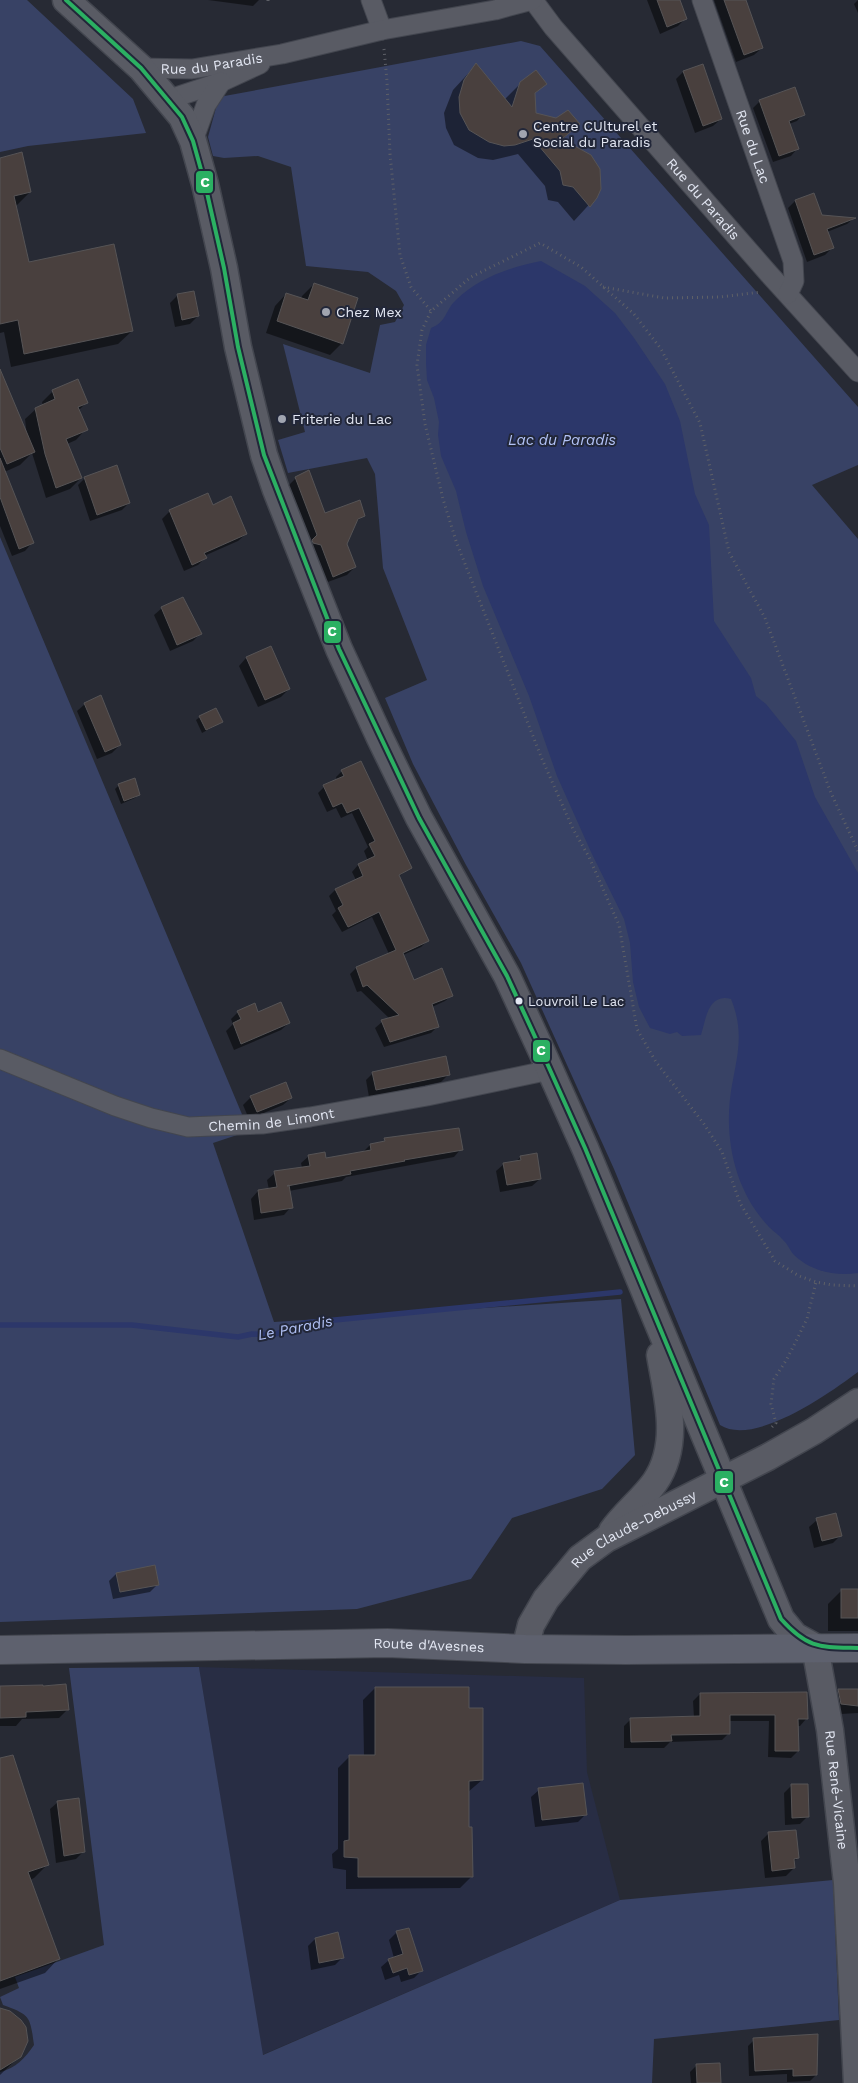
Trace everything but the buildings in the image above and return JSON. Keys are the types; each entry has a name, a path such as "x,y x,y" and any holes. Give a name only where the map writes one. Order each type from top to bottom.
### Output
{"main road":[{"path":"66,0 141,68 182,117 193,141 224,268 240,356 264,455 276,490 340,649 419,818 507,976 550,1070 585,1148 781,1619 795,1636 815,1647"},
{"path":"606,1539 624,1514 655,1482 666,1463 670,1443 670,1420 655,1317"},
{"name":"Rue Claude-Debussy","path":"525,1649 531,1625 546,1599 580,1558 606,1539 814,1431 858,1402"},
{"name":"Route d'Avesnes","path":"0,1650 387,1644 525,1649 626,1650 858,1648"},
{"name":"Rue René-Vicaine","path":"815,1647 830,1730 847,1884 857,2083"}],"street":[{"path":"371,0 382,30"},
{"name":"Rue du Paradis","path":"141,68 192,69 282,54 382,30 495,10 533,0 559,34 858,372"},
{"name":"Rue du Lac","path":"702,0 793,261 794,281 788,294"},
{"name":"Rue du Paradis","path":"167,100 221,82 282,54"},
{"name":"Rue du Paradis","path":"193,141 206,105 221,82"},
{"name":"Chemin de Limont","path":"0,1059 115,1106 188,1128 282,1122 427,1096 550,1070"}],"path":[{"path":"382,30 387,81 390,154 400,255 411,287 431,311"},
{"path":"858,851 831,793 765,618 729,552 700,423 661,350 634,314 603,286 581,267 540,243 471,277 431,311 422,330 417,365 426,424 443,499 456,541 542,759 619,925 637,1029 656,1062 704,1124 722,1152 740,1203 776,1261 799,1276 816,1282 858,1286"},
{"path":"603,286 664,298 720,297 754,294 766,290"},
{"path":"768,1456 763,1438 776,1423 771,1404 774,1379 787,1359 807,1319 816,1282"}],"shaded area":[{"path":"0,0 27,0 133,99 146,133 28,146 0,152"},
{"path":"521,41 540,46 858,407 858,465 812,485 858,539 858,1372 811,1404 791,1415 752,1429 735,1430 720,1425 614,1169 521,963 466,865 413,764 385,698 427,680 383,568 375,474 367,458 288,473 278,440 305,432 283,344 370,373 380,325 395,322 404,305 396,291 368,272 306,266 291,167 258,156 224,158 213,156 208,137 219,97"},
{"path":"0,537 249,1131 213,1143 274,1322 621,1299 635,1455 602,1489 512,1518 471,1579 357,1609 0,1622"},
{"path":"199,1667 584,1678 587,1772 620,1900 262,2055"},
{"path":"199,1667 263,2055 620,1900 833,1880 839,2020 654,2039 652,2083 0,2083 0,2072 20,2062 34,2045 28,2018 3,2005 0,1997 19,1988 15,1977 104,1945 69,1668"}],"water":[{"name":"Lac du Paradis","path":"541,261 585,286 615,313 665,384 680,421 695,494 709,525 714,621 751,678 756,696 766,704 796,741 815,797 858,873 858,1273 824,1272 801,1261 769,1227 747,1196 739,1178 730,1141 730,1104 739,1042 737,1021 731,999 723,998 713,1004 709,1009 701,1035 682,1036 677,1032 670,1034 650,1028 639,1007 633,982 630,943 624,919 557,776 529,696 483,586 466,532 456,491 441,456 438,435 439,422 434,398 427,380 426,345 431,328 443,319 456,300 474,285 507,270"}],"waterway":[{"name":"Le Paradis","path":"0,1325 132,1325 238,1337 252,1334 273,1335 304,1323 620,1292"}],"transit line":[{"name":"C","path":"66,0 141,68 182,117 193,141 224,268 238,347 264,455 339,649 419,818 507,976 542,1052 585,1148 781,1619 807,1641 824,1646 858,1648"}],"place":[{"name":"Centre CUlturel et Social du Paradis","path":"523,134"},
{"name":"Chez Mex","path":"326,312"},
{"name":"Friterie du Lac","path":"282,419"},
{"name":"Louvroil Le Lac","path":"519,1001"}]}
